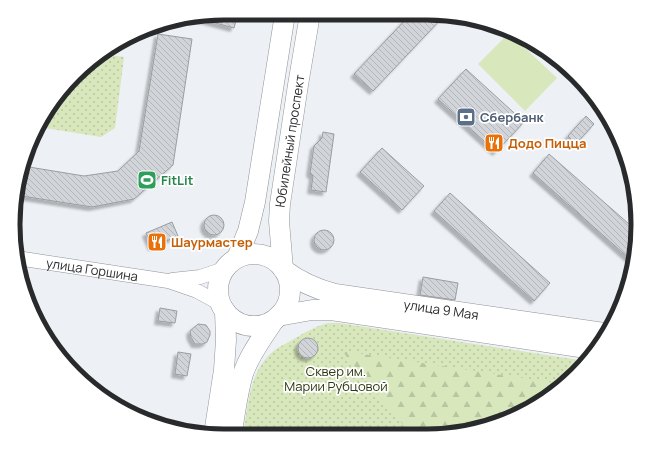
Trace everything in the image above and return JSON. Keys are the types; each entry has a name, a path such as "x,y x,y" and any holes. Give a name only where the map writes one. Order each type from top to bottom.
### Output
{"main road":[{"name":"Юбилейный проспект","path":"215,429 224,370 226,340 223,308 218,296 218,288 220,278 231,264 248,231 255,202 284,20"},
{"name":"Юбилейный проспект","path":"233,429 243,374 250,358 286,305 289,296 287,277 283,269 279,221 280,204 309,20"},
{"path":"231,264 248,254 258,254 272,259 283,269"},
{"name":"улица 9 Мая","path":"283,269 299,280 317,289 335,294 601,332"},
{"path":"223,308 231,318 248,325 257,326 265,324 276,318"},
{"name":"улица 9 Мая","path":"276,318 312,310 331,310 589,348"}],"street":[{"name":"улица Горшина","path":"23,259 168,281 197,291 223,308"},
{"name":"улица Горшина","path":"168,281 200,277 231,264"}],"green space":[{"path":"506,36 518,42 557,78 525,111 478,64"},
{"path":"109,55 124,57 115,128 101,137 44,128 62,100 80,80 100,62"},
{"name":"Сквер им. Марии Рубцовой","path":"328,323 339,323 579,360 551,387 529,402 492,418 466,425 440,429 244,429 251,388 260,367 267,357 276,349 314,328"},
{"path":"342,351 555,383 529,402 492,418 466,425 440,429 407,429"}],"building":[{"path":"236,20 234,28 207,21"},
{"path":"405,20 440,20 373,91 354,74"},
{"path":"158,34 192,39 173,165 134,199 92,207 22,196 29,167 84,176 118,171 139,151"},
{"path":"466,69 524,122 496,152 438,99"},
{"path":"586,116 594,124 576,144 568,136"},
{"path":"323,132 334,134 326,192 311,190 313,176 310,173 314,146 322,138"},
{"path":"382,148 424,186 402,210 360,172"},
{"path":"549,154 631,226 628,257 533,173"},
{"path":"450,193 550,283 534,301 434,211"},
{"path":"214,215 221,218 224,225 221,232 214,235 207,232 204,225 207,218"},
{"path":"172,222 178,236 152,247 146,233"},
{"path":"324,230 331,233 334,240 331,247 324,250 317,247 314,240 317,233"},
{"path":"423,277 458,283 455,300 420,295"},
{"path":"160,308 177,311 175,323 158,321"},
{"path":"198,324 206,325 210,331 207,342 203,344 195,344 191,337 190,331"},
{"path":"308,338 315,341 318,348 315,355 308,358 301,355 298,348 301,341"},
{"path":"178,352 191,354 187,376 175,374"}],"place":[{"name":"Сбербанк","path":"466,117"},
{"name":"Додо Пицца","path":"494,143"},
{"name":"FitLit","path":"147,180"},
{"name":"Шаурмастер","path":"157,242"}]}
